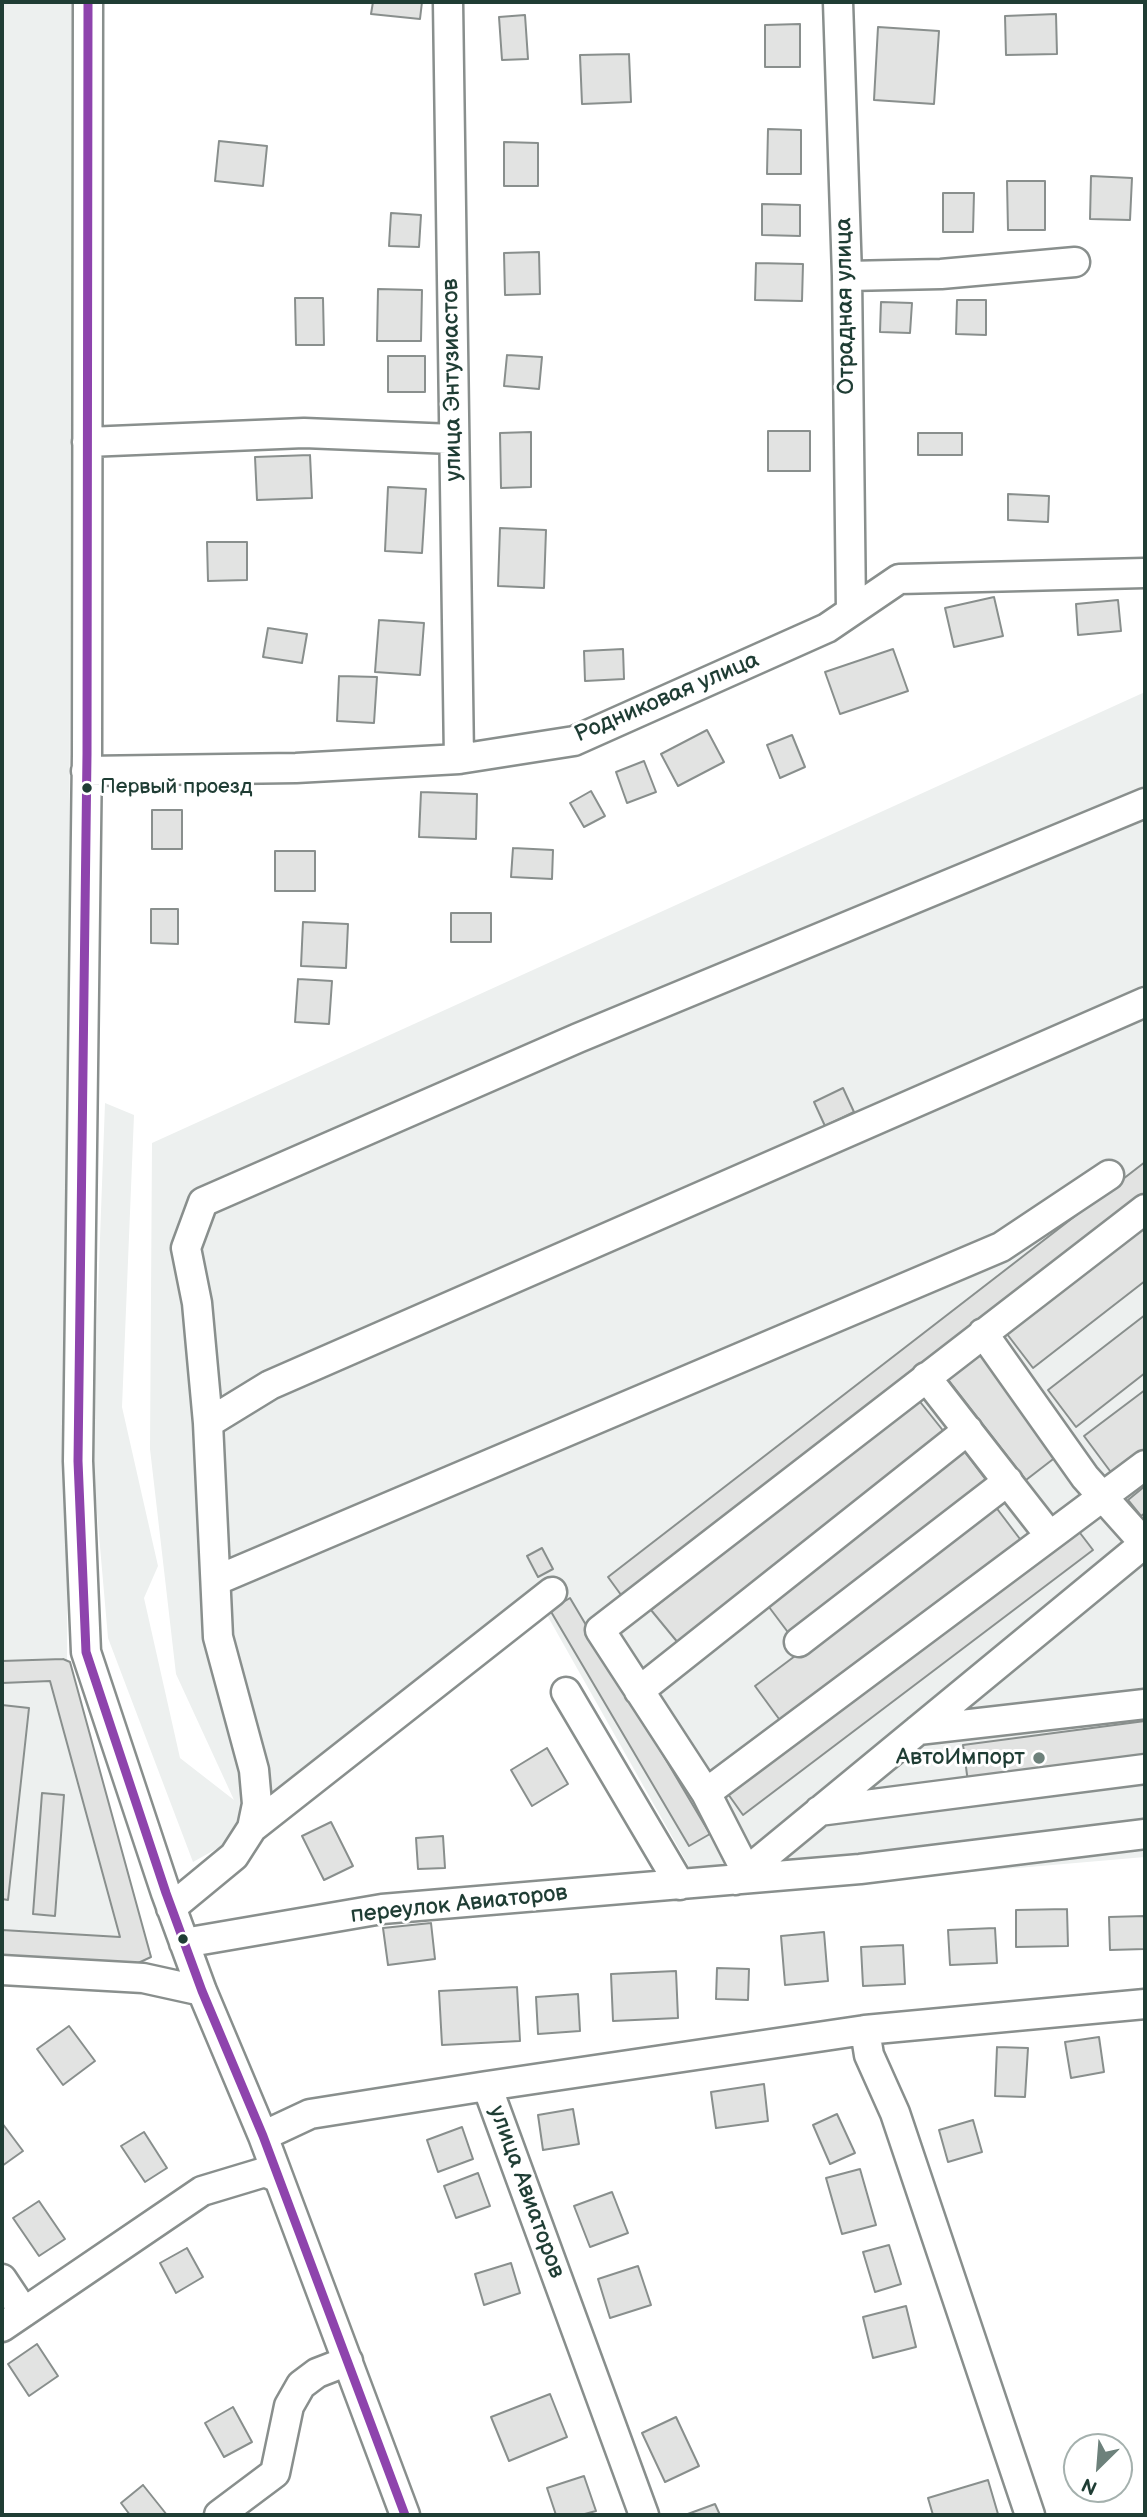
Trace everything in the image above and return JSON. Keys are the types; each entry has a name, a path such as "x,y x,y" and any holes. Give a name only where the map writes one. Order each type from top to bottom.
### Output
{"street":[{"path":"88,2 86,771 78,1461 86,1652 171,1908 202,1991 263,2136 405,2515"},
{"name":"улица Энтузиастов","path":"448,2 459,759"},
{"name":"Отрадная улица","path":"838,2 847,276 851,610"},
{"path":"847,276 941,274 1075,262"},
{"path":"87,442 303,433 453,439"},
{"name":"Родниковая улица","path":"86,771 296,768 459,759 574,741 827,628 899,579 1145,573"},
{"path":"252,1828 257,1804 254,1770 218,1637 208,1423 197,1303 186,1248 203,1202 578,1038 1145,803"},
{"path":"208,1423 270,1385 1145,1002"},
{"path":"217,1580 1001,1247 1109,1175"},
{"path":"983,1334 1085,1477 1145,1543 741,1876 706,1793 600,1630 926,1377 1145,1209"},
{"path":"926,1377 1050,1536"},
{"path":"639,1691 968,1430"},
{"path":"706,1793 1145,1465"},
{"path":"799,1642 1008,1482"},
{"path":"171,1908 233,1856 252,1828 552,1592"},
{"path":"566,1692 680,1885"},
{"path":"918,1730 1145,1703"},
{"path":"819,1811 1145,1769"},
{"name":"переулок Авиаторов","path":"184,1943 382,1909 680,1885 741,1876 873,1868 1145,1834"},
{"path":"2,1970 143,1978 202,1991"},
{"path":"487,2086 865,2030 1145,2004"},
{"path":"865,2030 870,2056 895,2113 1030,2515"},
{"name":"улица Авиаторов","path":"263,2136 310,2113 487,2086 644,2515"},
{"path":"2,2279 13,2319 202,2192 265,2172 278,2178"},
{"path":"219,2515 275,2473 289,2406 300,2385 317,2373 348,2361"}],"shaded area":[{"path":"2,2 72,2 67,1672 152,1957 2,1951"},
{"path":"1145,692 1145,1857 705,1895 534,1592 254,1841 240,1813 234,1839 193,1862 108,1638 92,1455 105,1103 134,1115 122,1407 158,1566 144,1598 180,1758 234,1800 176,1674 150,1449 152,1143"}],"building":[{"path":"373,2 422,2 420,19 371,14"},
{"path":"1056,14 1057,54 1006,55 1005,16"},
{"path":"525,15 528,59 502,60 499,17"},
{"path":"800,24 800,67 765,67 765,25"},
{"path":"878,27 939,31 934,104 874,100"},
{"path":"629,54 631,102 582,104 580,55"},
{"path":"768,129 801,130 801,174 767,174"},
{"path":"219,141 267,146 263,186 215,181"},
{"path":"504,142 538,143 538,186 504,186"},
{"path":"1091,176 1132,178 1130,220 1090,219"},
{"path":"1007,181 1045,181 1045,230 1008,230"},
{"path":"943,193 974,193 973,232 943,232"},
{"path":"762,204 800,205 800,236 762,235"},
{"path":"391,213 421,215 419,247 389,246"},
{"path":"539,252 540,294 505,295 504,253"},
{"path":"756,263 803,264 802,301 755,300"},
{"path":"378,289 422,290 421,341 377,341"},
{"path":"295,298 323,298 324,345 296,345"},
{"path":"957,300 986,300 986,335 956,334"},
{"path":"881,302 912,303 910,333 880,332"},
{"path":"507,355 542,357 539,389 504,386"},
{"path":"388,356 425,356 425,392 388,392"},
{"path":"768,431 810,431 810,471 768,471"},
{"path":"531,432 531,487 501,488 500,433"},
{"path":"918,433 962,433 962,455 918,455"},
{"path":"310,455 312,498 257,500 255,457"},
{"path":"388,487 426,489 422,553 385,551"},
{"path":"1008,494 1049,496 1048,522 1008,520"},
{"path":"500,528 546,530 544,588 498,586"},
{"path":"207,542 247,542 247,580 208,581"},
{"path":"994,597 1003,636 954,647 945,608"},
{"path":"1118,600 1121,631 1078,635 1076,604"},
{"path":"379,620 424,623 420,675 375,672"},
{"path":"268,628 307,634 302,663 263,657"},
{"path":"623,649 624,679 585,681 584,651"},
{"path":"893,649 908,691 840,714 825,672"},
{"path":"339,676 377,677 374,723 337,721"},
{"path":"707,730 724,762 678,786 661,754"},
{"path":"792,735 805,767 780,778 767,745"},
{"path":"644,761 656,792 627,803 616,772"},
{"path":"591,791 605,816 584,827 570,803"},
{"path":"421,792 477,794 476,839 419,837"},
{"path":"152,810 182,810 182,849 152,849"},
{"path":"513,848 553,850 552,879 511,877"},
{"path":"275,851 315,851 315,891 275,891"},
{"path":"151,909 178,909 178,944 151,943"},
{"path":"451,913 491,913 491,942 451,942"},
{"path":"303,922 348,924 346,968 301,966"},
{"path":"298,979 332,981 329,1024 295,1022"},
{"path":"843,1088 854,1112 825,1126 814,1102"},
{"path":"1145,1162 1145,1197 624,1599 608,1577"},
{"path":"1145,1227 1145,1281 1033,1368 1007,1334"},
{"path":"1145,1315 1145,1373 1076,1427 1048,1390"},
{"path":"978,1346 1061,1453 1026,1480 943,1373"},
{"path":"1145,1390 1145,1451 1113,1475 1084,1436"},
{"path":"917,1398 945,1433 679,1644 651,1610"},
{"path":"962,1448 989,1484 790,1635 763,1599"},
{"path":"1145,1486 1145,1513 1141,1516 1128,1500"},
{"path":"995,1506 1023,1543 782,1723 755,1686"},
{"path":"1077,1529 1093,1550 743,1815 728,1794"},
{"path":"542,1548 553,1569 538,1577 527,1556"},
{"path":"570,1598 710,1834 689,1846 550,1610"},
{"path":"63,1659 70,1662 151,1957 136,1964 2,1956 2,1930 120,1937 50,1681 2,1683 2,1661"},
{"path":"2,1705 29,1708 8,1900 2,1899"},
{"path":"1145,1721 1145,1759 968,1782 963,1745"},
{"path":"547,1748 568,1784 532,1806 511,1770"},
{"path":"42,1793 64,1795 55,1916 33,1914"},
{"path":"331,1822 353,1866 324,1880 302,1836"},
{"path":"443,1836 445,1868 418,1869 416,1838"},
{"path":"1067,1909 1068,1946 1016,1947 1016,1910"},
{"path":"1145,1916 1145,1949 1110,1950 1109,1917"},
{"path":"431,1923 435,1959 388,1965 383,1928"},
{"path":"995,1928 997,1963 950,1965 948,1930"},
{"path":"824,1932 828,1981 785,1985 781,1936"},
{"path":"903,1945 905,1984 863,1986 861,1947"},
{"path":"717,1968 749,1969 748,2000 716,1999"},
{"path":"676,1971 678,2018 613,2021 611,1974"},
{"path":"517,1987 520,2041 442,2045 439,1991"},
{"path":"578,1994 580,2031 538,2034 536,1997"},
{"path":"69,2026 95,2061 63,2085 37,2049"},
{"path":"1099,2037 1104,2072 1071,2078 1065,2042"},
{"path":"997,2047 1028,2048 1025,2097 995,2096"},
{"path":"764,2084 768,2121 716,2128 711,2092"},
{"path":"573,2109 579,2144 543,2150 538,2115"},
{"path":"837,2114 855,2153 830,2164 813,2125"},
{"path":"973,2120 982,2152 948,2162 939,2130"},
{"path":"2,2123 23,2151 2,2166"},
{"path":"462,2127 473,2159 438,2172 427,2140"},
{"path":"144,2132 167,2168 145,2182 121,2146"},
{"path":"860,2169 876,2225 842,2234 826,2178"},
{"path":"478,2173 490,2206 456,2218 444,2186"},
{"path":"612,2192 628,2233 590,2247 574,2206"},
{"path":"39,2201 65,2239 39,2256 13,2218"},
{"path":"889,2245 901,2284 875,2292 863,2252"},
{"path":"187,2248 203,2277 176,2293 160,2263"},
{"path":"511,2263 520,2293 484,2305 475,2274"},
{"path":"638,2266 651,2305 610,2318 598,2279"},
{"path":"906,2306 916,2347 873,2358 863,2317"},
{"path":"37,2344 58,2376 29,2396 8,2364"},
{"path":"550,2394 567,2437 509,2461 491,2417"},
{"path":"233,2407 252,2442 224,2457 205,2423"},
{"path":"676,2417 699,2466 665,2482 642,2433"},
{"path":"584,2476 596,2511 581,2515 556,2515 547,2488"},
{"path":"988,2480 998,2514 933,2515 928,2498"},
{"path":"143,2485 167,2515 130,2515 121,2503"},
{"path":"715,2504 720,2515 685,2515"}],"transit line":[{"path":"88,2 87,754 78,1461 86,1652 166,1893 202,1991 263,2136 405,2515"}],"place":[{"name":"Первый проезд","path":"87,788"},
{"name":"АвтоИмпорт","path":"1039,1758"}]}
